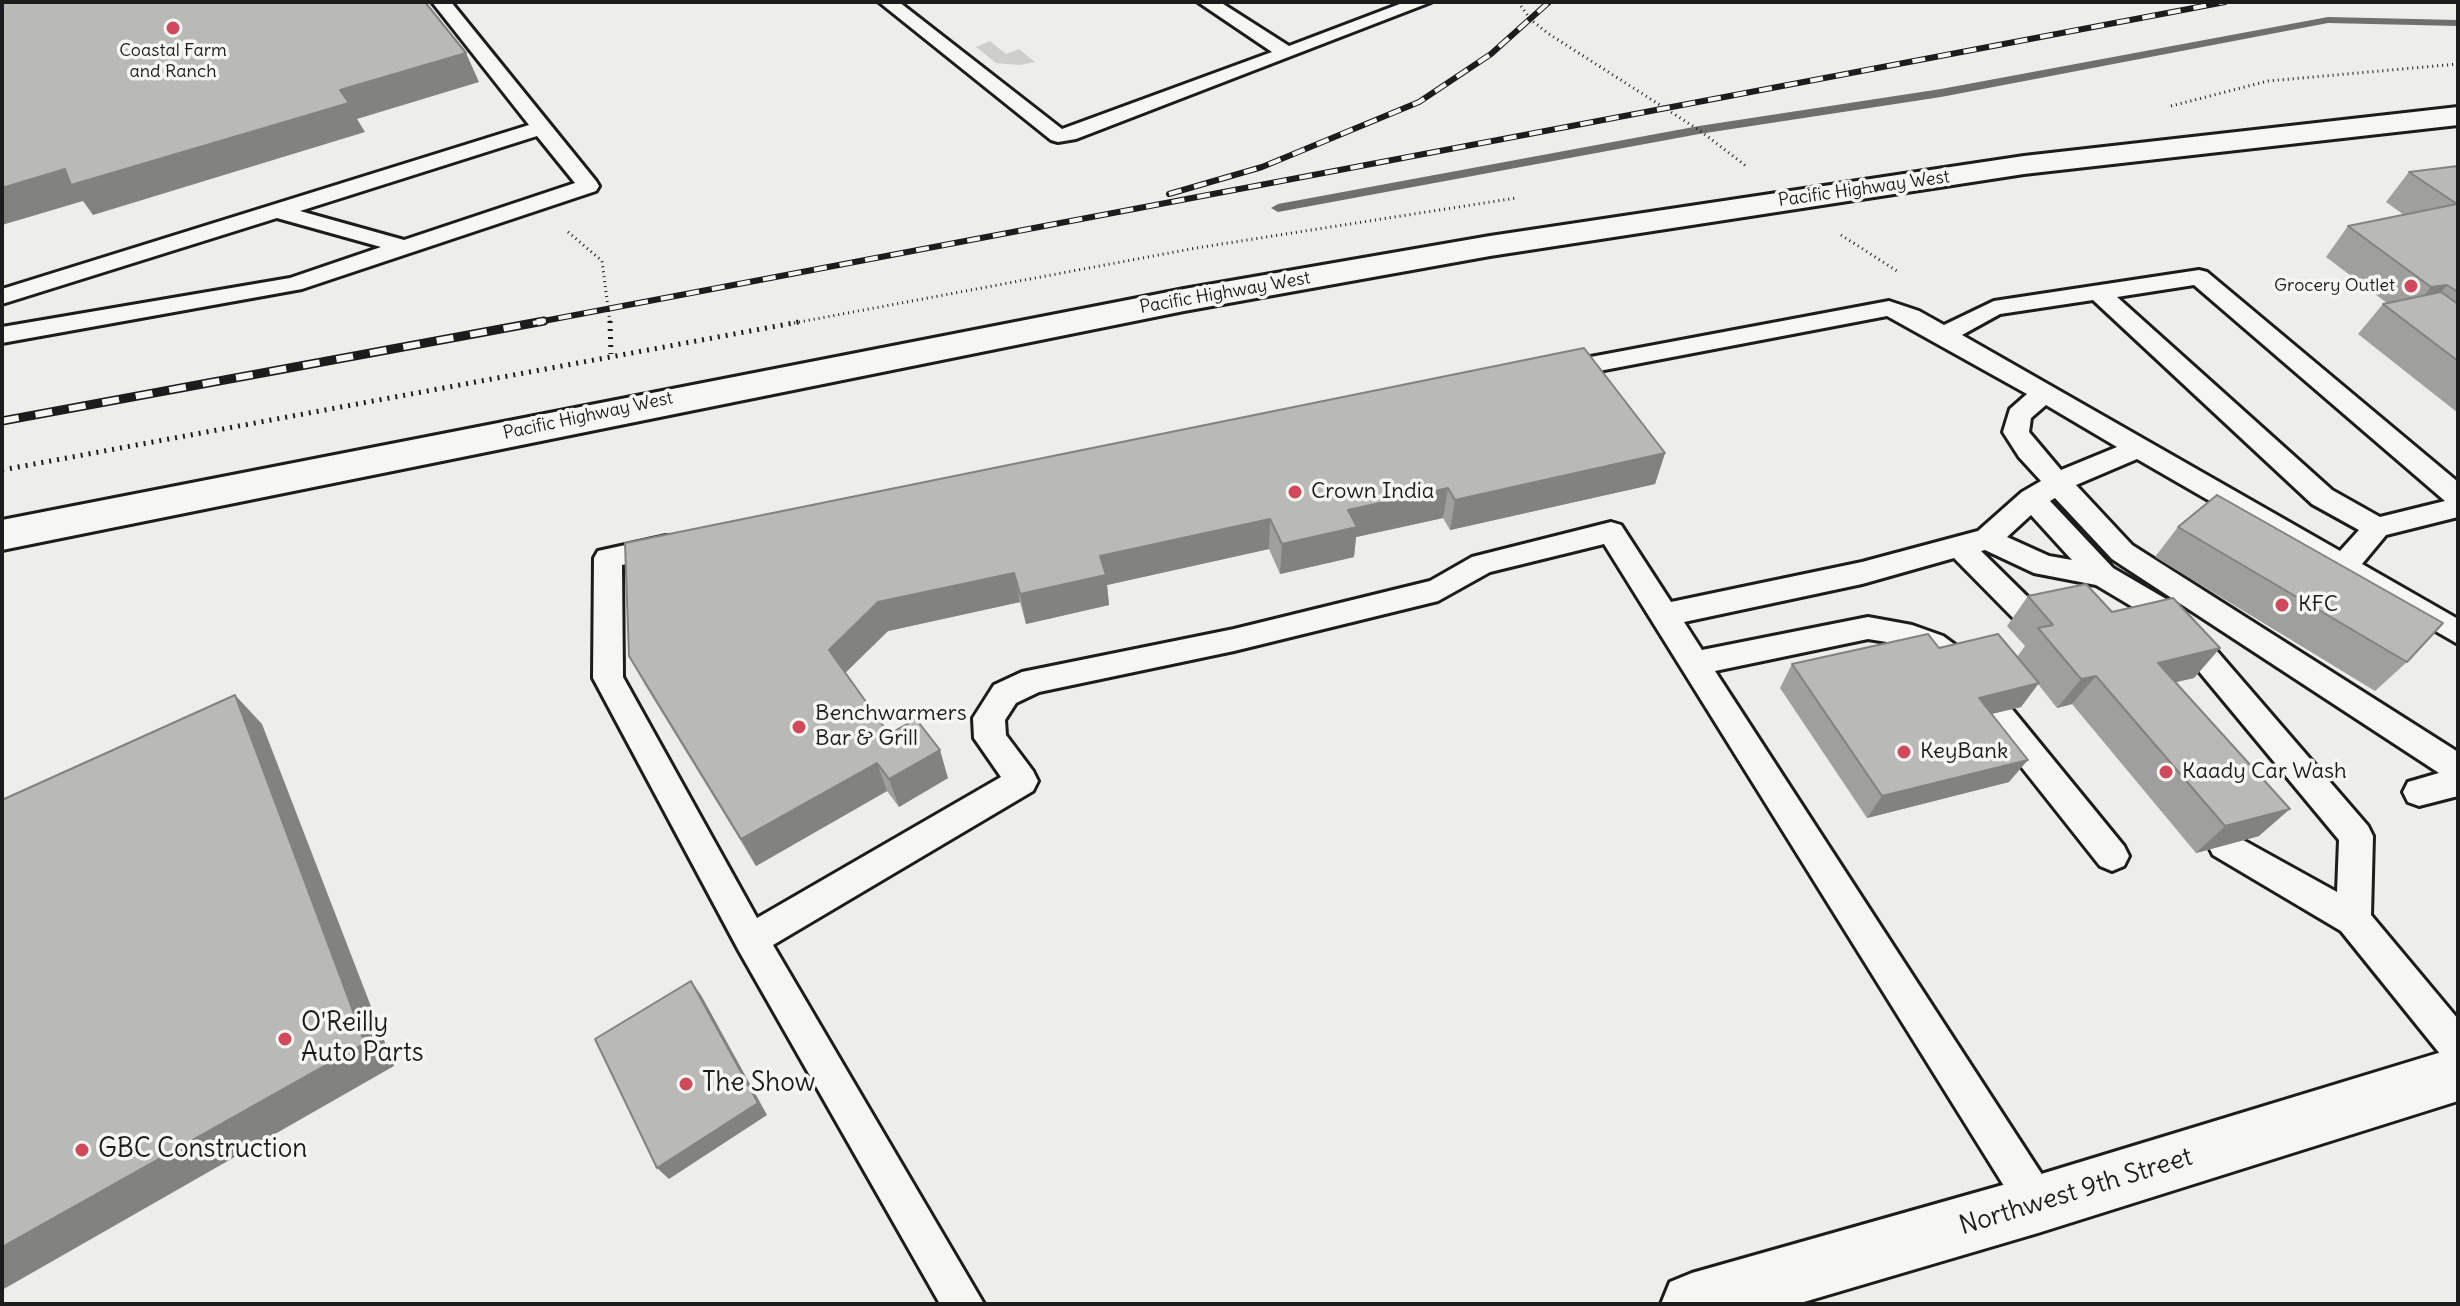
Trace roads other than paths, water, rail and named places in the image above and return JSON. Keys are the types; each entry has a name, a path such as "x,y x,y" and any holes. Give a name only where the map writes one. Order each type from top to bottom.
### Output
{"main road":[{"name":"Pacific Highway West","path":"2,535 723,389 1184,300 1490,246 2040,163 2458,116"},
{"name":"Northwest 9th Street","path":"1720,1300 2458,1074"}],"lane":[{"path":"2,335 294,284 588,186 441,2"},
{"path":"888,2 1058,136 1069,135 1422,2"},
{"path":"1207,2 1287,53"},
{"path":"2,297 542,128"},
{"path":"276,211 405,247"},
{"path":"1944,335 1994,308 2199,277 2458,497"},
{"path":"2097,291 2322,497 2377,528"},
{"path":"1525,377 1867,309 1889,308 1911,316 2458,633"},
{"path":"2044,393 2019,415 2016,432 2028,451 2122,552 2458,769"},
{"path":"1664,615 1862,573 1974,543 2032,499 2059,483 2140,448"},
{"path":"2032,499 2103,575 2168,614 2356,836 2353,920"},
{"path":"2343,566 2377,528 2458,507"},
{"path":"751,940 1022,781 990,738 989,718 1005,694 1033,681 1234,640 1438,590 1482,564 1611,532 2038,1204"},
{"path":"685,542 608,558 608,678 751,940 963,1304"},
{"path":"1974,543 2044,566 2103,575"},
{"path":"1974,543 2033,620"},
{"path":"1695,663 1868,628 1902,633 1932,644 1957,664"},
{"path":"1996,712 2112,856"},
{"path":"2419,792 2458,782"},
{"path":"2225,845 2353,920 2458,1047"}],"waterway":[{"path":"1278,208 1699,130 1941,93 2328,20 2458,23"}],"railway":[{"path":"1169,194 1262,167 1419,102 1491,54 1549,2"},
{"path":"533,323 2225,2"},
{"path":"2,421 544,321"}],"place":[{"name":"Coastal Farm and Ranch","path":"173,28"},
{"name":"Grocery Outlet","path":"2411,286"},
{"name":"Crown India","path":"1295,492"},
{"name":"KFC","path":"2282,605"},
{"name":"Benchwarmers Bar & Grill","path":"799,727"},
{"name":"KeyBank","path":"1904,752"},
{"name":"Kaady Car Wash","path":"2166,772"},
{"name":"O'Reilly Auto Parts","path":"285,1039"},
{"name":"The Show","path":"686,1084"},
{"name":"GBC Construction","path":"82,1150"}]}
